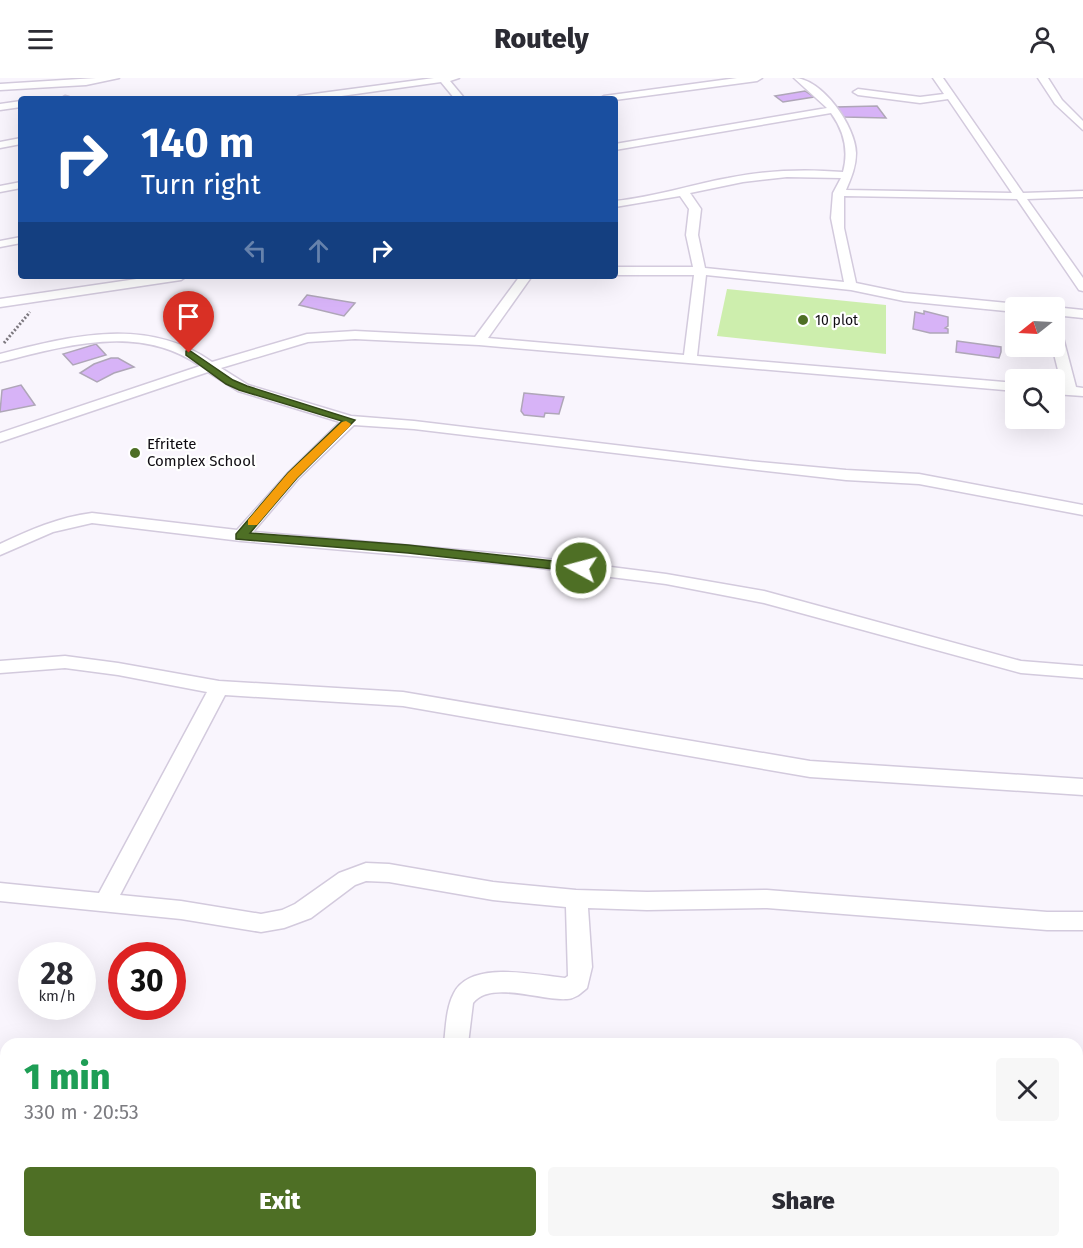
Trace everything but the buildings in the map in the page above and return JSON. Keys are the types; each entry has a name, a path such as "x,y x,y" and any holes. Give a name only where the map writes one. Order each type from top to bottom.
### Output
{"street":[{"path":"0,87 59,83 72,85 114,78"},
{"path":"321,96 454,78"},
{"path":"618,97 758,78"},
{"path":"799,78 817,91 834,110 850,137 851,163 838,193 837,212 851,286"},
{"path":"938,78 1083,287"},
{"path":"1043,78 1058,102 1083,127"},
{"path":"443,79 457,96"},
{"path":"67,96 72,85"},
{"path":"858,92 920,100 950,96"},
{"path":"0,107 18,104"},
{"path":"618,146 834,110"},
{"path":"0,145 18,142"},
{"path":"618,204 647,202 730,181 778,173 804,171 847,175"},
{"path":"0,189 18,186"},
{"path":"684,193 695,209 692,235 700,272 690,358"},
{"path":"838,193 1018,196 1083,194"},
{"path":"0,244 18,241"},
{"path":"618,272 700,272 851,286 904,297 1005,307"},
{"path":"0,303 162,279"},
{"path":"479,341 524,279"},
{"path":"1065,312 1083,314"},
{"path":"0,358 91,338 122,336 152,339 172,345 243,388 350,420 414,425 759,466 846,475 919,479 1083,510"},
{"path":"0,438 292,341 322,336 399,336 479,341 1005,386"},
{"path":"1065,357 1077,392"},
{"path":"241,536 292,476 350,420"},
{"path":"0,550 47,528 74,520 92,518 116,519 241,536 516,560 666,579 811,608 1021,667 1083,672"},
{"path":"0,667 65,663 118,669 219,688 426,701 614,737 810,769 1083,787"},
{"path":"105,903 219,688"},
{"path":"0,892 182,909 261,923 284,919 303,911 347,879 366,872 389,873 493,891 576,899 648,901 767,899 1047,921 1083,921"},
{"path":"457,1038 463,996 471,987 486,981 568,989 579,981 581,967 576,899"}],"path":[{"path":"0,348 42,298"}],"green space":[{"name":"10 plot","path":"727,289 886,305 886,354 717,336"}],"slow traffic":[{"path":"252,522 292,476 346,424"}],"place":[{"name":"10 plot","path":"803,320"},
{"name":"Efritete Complex School","path":"135,453"}],"route":[{"path":"189,353 230,382 243,388 350,420 292,476 241,536 408,549 581,568"}]}
